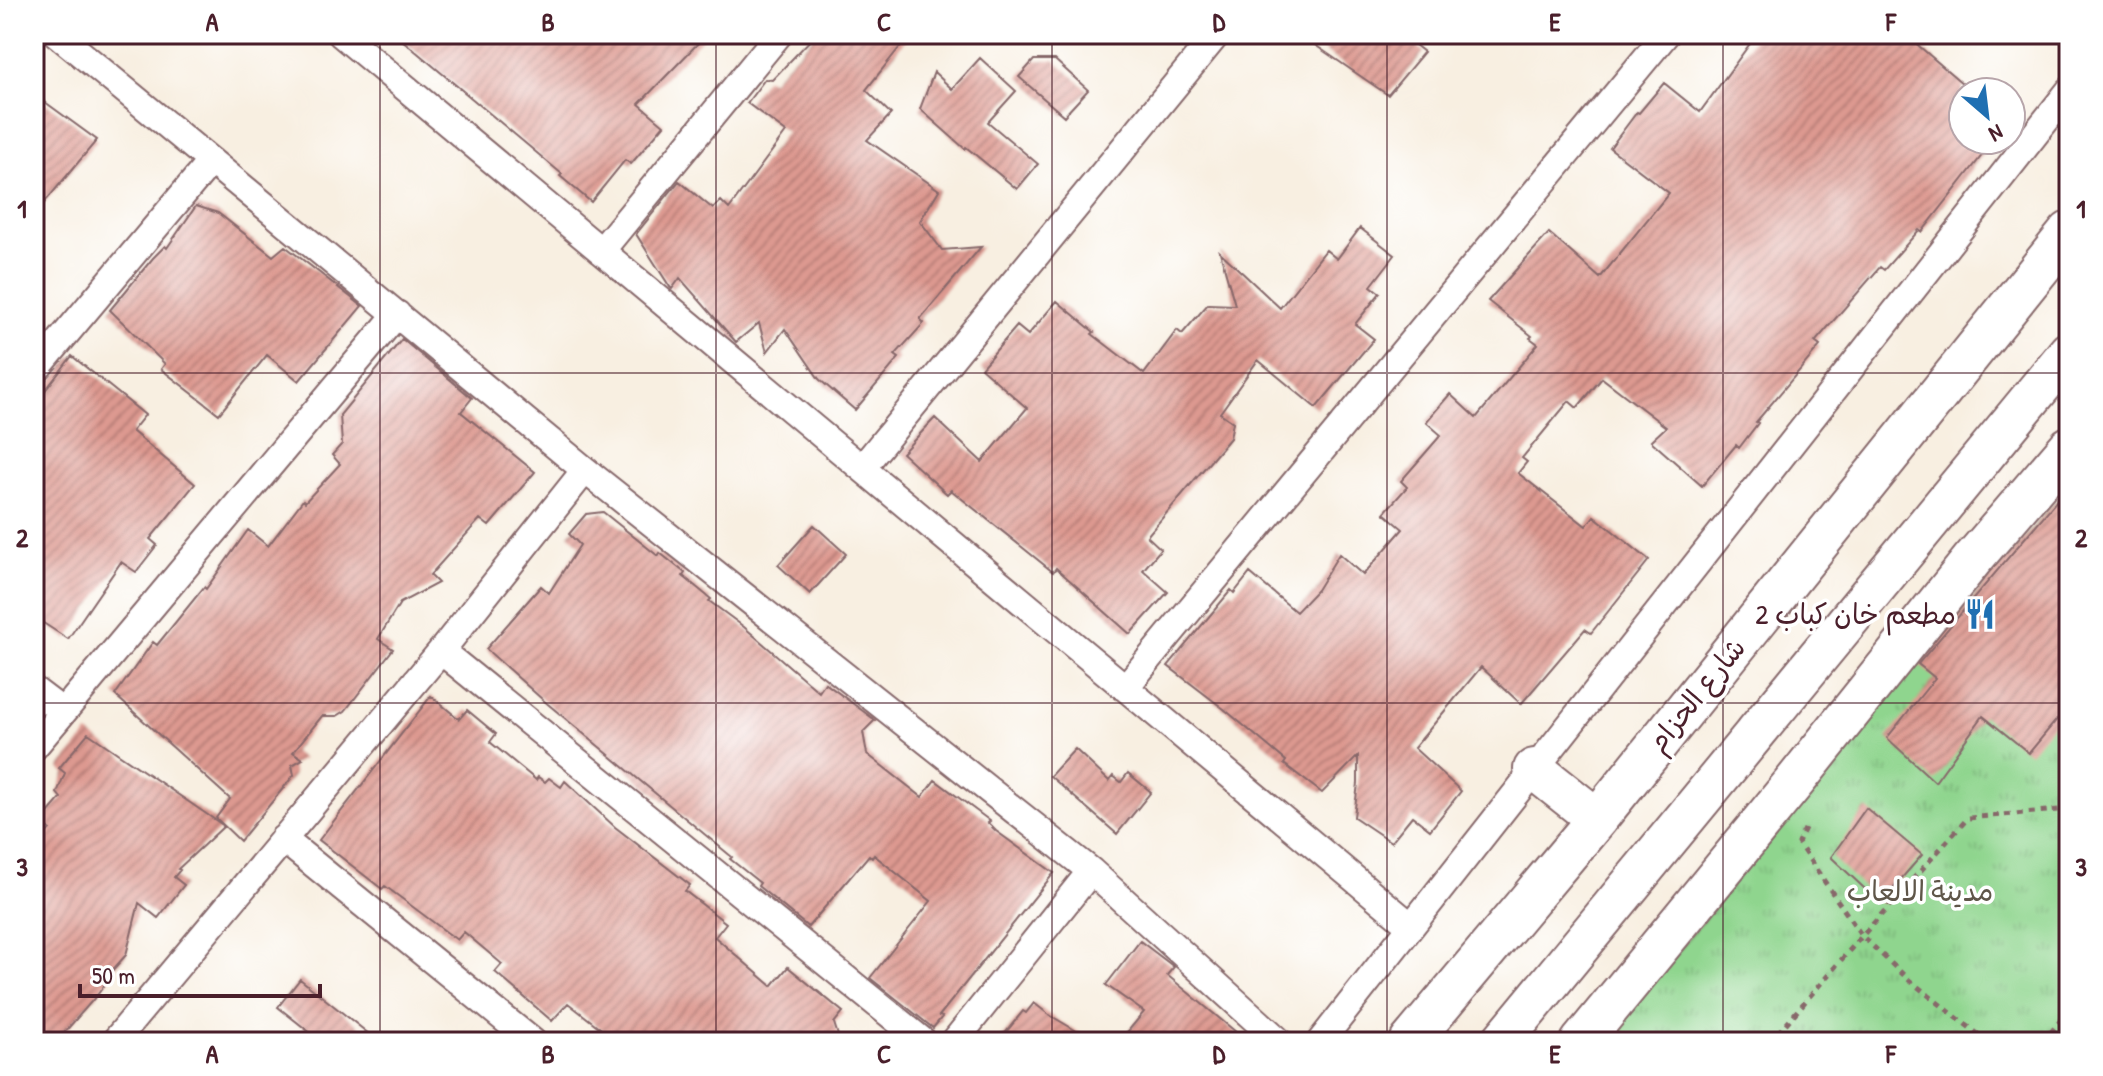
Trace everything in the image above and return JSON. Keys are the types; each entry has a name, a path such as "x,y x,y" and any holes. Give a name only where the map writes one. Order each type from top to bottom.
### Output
{"main road":[{"name":"شارع الحزام","path":"1410,1042 1597,819 2069,232"},
{"path":"1501,1042 2069,352"},
{"path":"1581,1042 1972,560 2069,447"},
{"path":"1534,769 1597,819"},
{"path":"1712,788 1796,780"}],"street":[{"path":"57,34 585,470 1091,871 1280,1042"},
{"path":"341,34 1411,926"},
{"path":"601,251 779,34"},
{"path":"862,468 1217,34"},
{"path":"1125,688 1666,34"},
{"path":"1320,1042 2069,91"},
{"path":"34,372 211,161"},
{"path":"34,747 397,314"},
{"path":"116,1041 441,651 585,470"},
{"path":"441,651 924,1042"},
{"path":"34,690 63,712"},
{"path":"283,839 533,1042"},
{"path":"954,1042 1091,871"}],"path":[{"path":"1796,780 1816,809 1798,843 1862,936 1909,980 1988,1042"},
{"path":"1770,1042 1968,818 2069,809"},
{"path":"2043,1042 2069,1010"}],"green space":[{"name":"مدينة الالعاب","path":"2069,486 2069,1042 1604,1042 1791,812"}],"building":[{"path":"395,34 707,34 639,104 664,125 631,164 625,160 591,202"},
{"path":"816,34 910,34 866,90 891,114 867,140 939,190 920,221 942,250 981,247 920,319 924,323 895,355 899,358 855,410 819,379 785,329 767,352 759,323 736,342 680,278 672,289 670,287 636,234 679,181 713,209 721,201 729,209 786,132 747,103 765,79 772,80"},
{"path":"1299,34 1401,34 1424,52 1388,95"},
{"path":"1757,34 1905,34 1954,76 1947,76 1947,156 1981,156 1922,232 1919,230 1884,270 1880,267 1815,342 1820,346 1756,422 1739,448 1736,445 1702,486 1651,441 1666,427 1602,378 1577,408 1569,401 1522,458 1527,462 1518,473 1586,526 1594,516 1649,560 1591,633 1585,629 1521,704 1481,667 1414,748 1461,791 1430,830 1412,816 1391,842 1354,817 1358,756 1322,793 1284,764 1286,761 1224,709 1168,666 1231,590 1234,593 1250,573 1296,612 1317,590 1339,554 1363,575 1403,529 1384,513 1407,487 1401,481 1441,435 1426,422 1450,394 1476,418 1538,344 1488,301 1549,233 1600,278 1669,193 1610,148 1664,83 1700,112"},
{"path":"980,58 1016,91 988,122 1038,164 1017,189 920,109 934,72 952,89"},
{"path":"1034,60 1055,60 1088,90 1064,116 1019,77"},
{"path":"34,94 97,140 34,215"},
{"path":"196,206 218,213 273,256 285,246 362,306 299,381 267,355 219,414 161,369 165,364 110,310 153,258 165,246 167,248"},
{"path":"1360,228 1395,255 1371,286 1380,293 1355,324 1374,339 1316,408 1258,360 1220,413 1233,422 1230,438 1147,536 1161,549 1143,570 1168,592 1130,634 1056,568 1053,572 951,490 947,494 902,453 935,418 982,462 1027,408 981,368 1017,326 1028,335 1057,301 1094,332 1092,334 1144,374 1177,330 1182,334 1208,304 1235,305 1220,252 1280,308 1326,250 1337,259"},
{"path":"402,339 472,398 461,412 535,472 489,526 480,519 430,575 438,583 400,603 378,639 393,649 345,711 337,716 322,716 293,752 303,759 292,765 294,775 240,841 216,818 230,799 115,695 153,642 157,645 204,587 206,589 248,530 268,546 303,500 305,502 340,464 332,455 342,444 340,415"},
{"path":"72,356 145,415 132,431 195,484 150,539 157,545 136,572 121,562 68,639 34,617 34,405"},
{"path":"2069,486 2069,705 2029,753 1983,716 1935,782 1887,738 1935,678 1918,664"},
{"path":"603,512 658,556 660,553 685,573 683,576 711,599 709,601 819,692 825,683 875,720 863,732 867,754 922,797 935,780 990,821 988,823 996,831 1054,873 939,1016 942,1017 933,1028 870,978 931,901 874,855 872,858 869,855 808,927 758,886 760,883 730,859 732,857 486,649 541,586 549,593 580,545 569,534 586,514"},
{"path":"814,525 846,554 810,594 778,565"},
{"path":"431,696 459,719 467,710 496,734 490,742 536,780 538,777 545,782 549,778 561,787 565,781 615,827 690,885 685,891 726,923 715,937 772,986 788,967 843,1012 834,1023 840,1042 618,1042 568,1003 552,1021 495,972 502,964 464,932 457,940 385,886 382,889 319,840"},
{"path":"88,733 224,826 178,869 174,877 184,885 158,918 139,903 126,955 108,975 110,977 98,994 56,1042 34,1042 34,848 50,829 41,821 61,798 57,793 65,773 59,768"},
{"path":"1075,749 1109,781 1113,776 1121,782 1128,773 1151,792 1117,834 1050,776"},
{"path":"1866,808 1922,855 1880,903 1831,857"},
{"path":"1140,941 1174,967 1167,975 1248,1042 1119,1042 1144,1012 1106,985"},
{"path":"300,979 379,1042 322,1042 278,1007"},
{"path":"1034,1003 1095,1042 998,1042 1023,1011 1026,1013"}],"place":[{"name":"مطعم خان كباب 2","path":"1980,614"}]}
